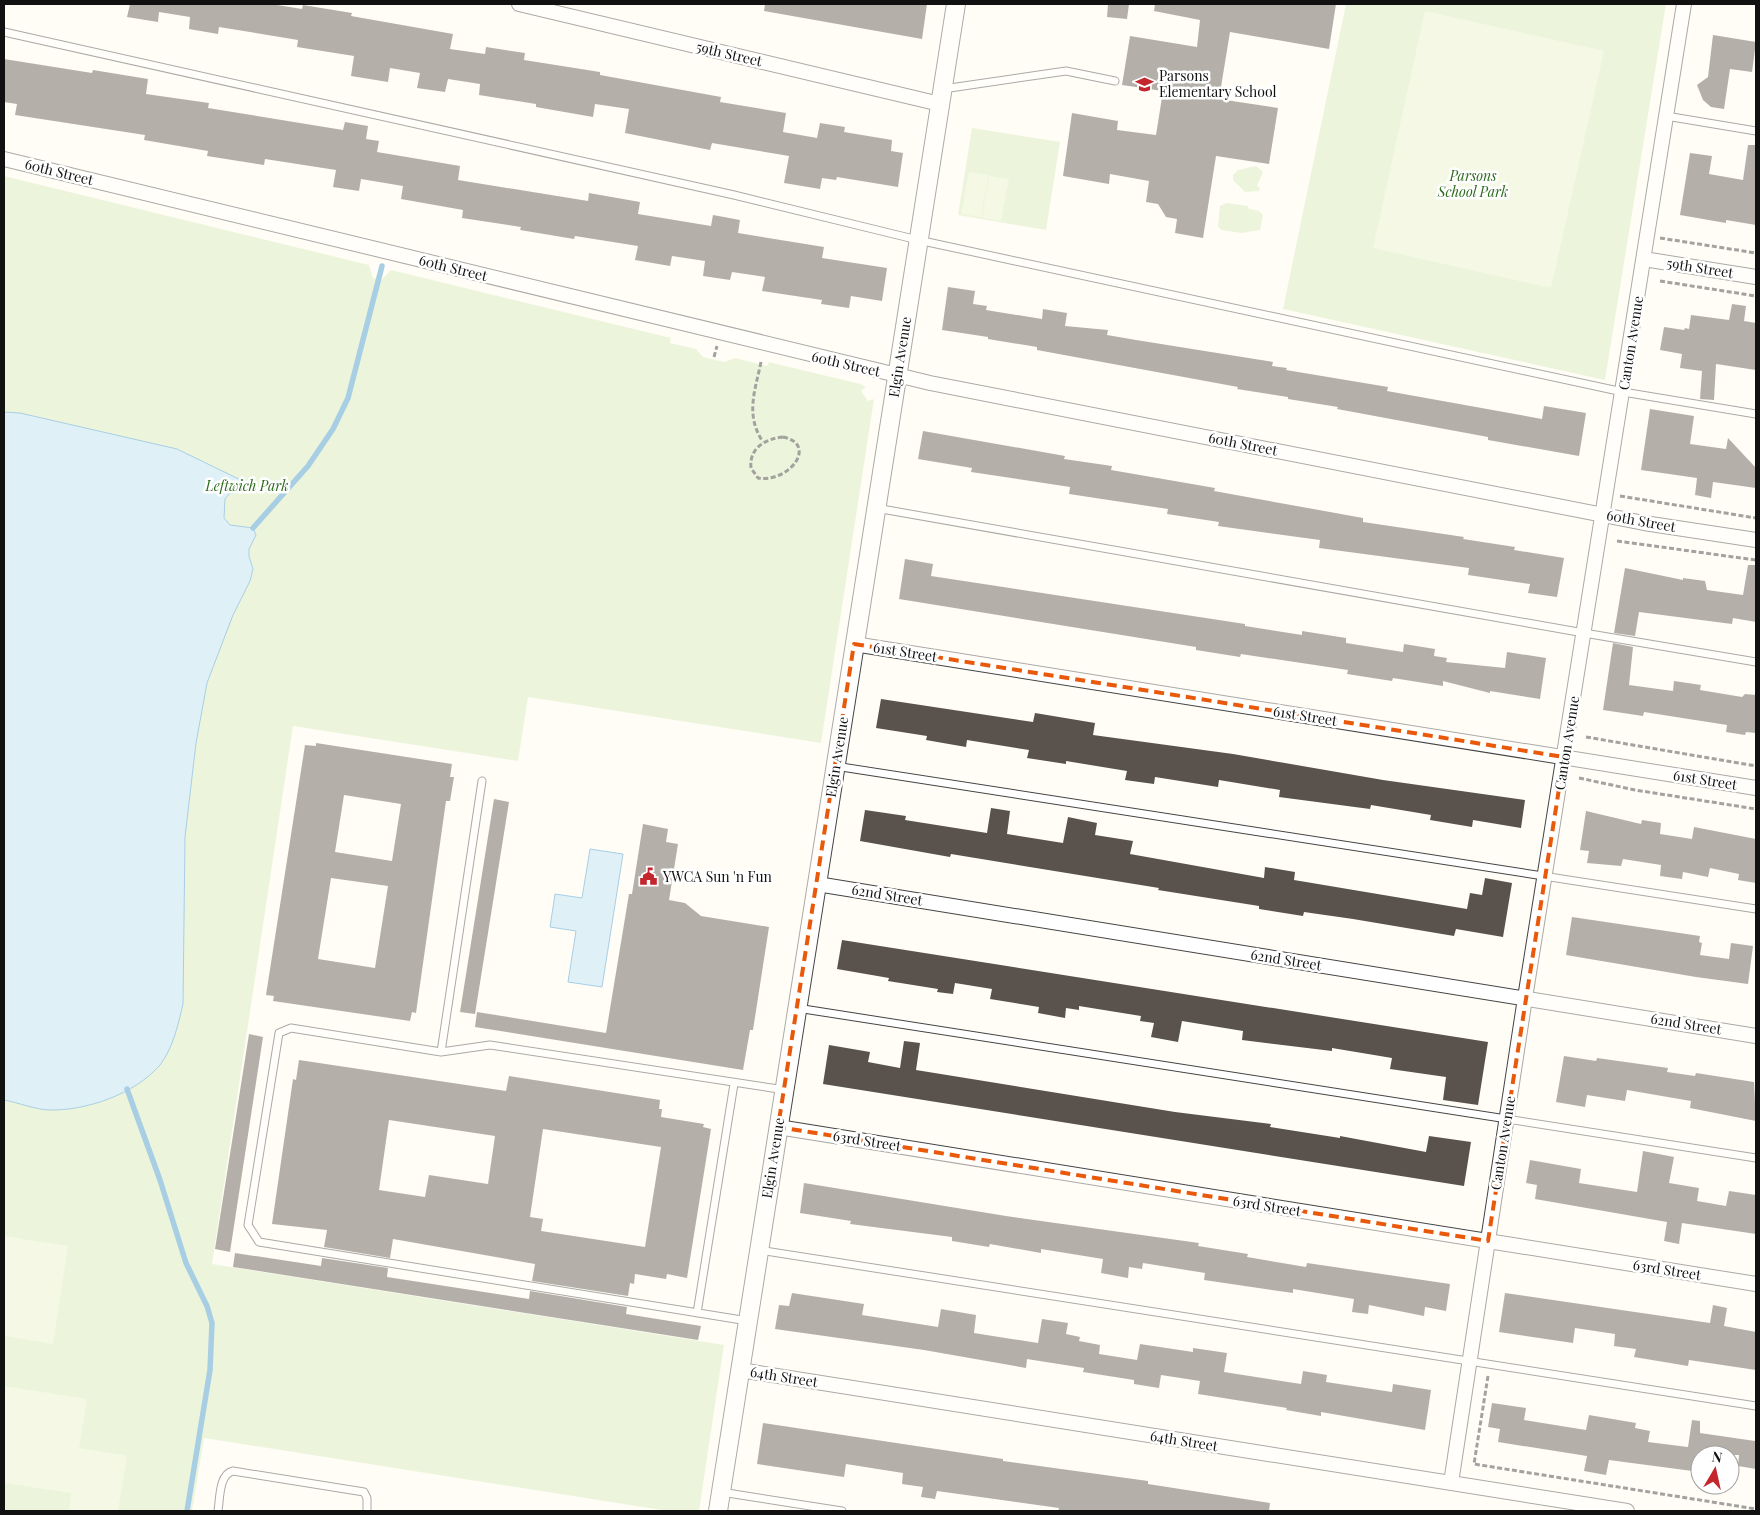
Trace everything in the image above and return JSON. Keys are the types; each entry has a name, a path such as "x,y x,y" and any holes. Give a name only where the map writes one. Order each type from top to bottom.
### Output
{"street":[{"name":"59th Street","path":"519,4 941,96"},
{"name":"Elgin Avenue","path":"718,1511 956,4"},
{"name":"Canton Avenue","path":"1451,1483 1525,998 1684,4"},
{"name":"60th Street","path":"4,159 897,375 1603,515 1756,540"},
{"name":"59th Street","path":"1644,259 1756,277"},
{"name":"61st Street","path":"854,644 1756,788"},
{"name":"62nd Street","path":"817,884 1756,1036"},
{"name":"63rd Street","path":"778,1127 1756,1284"},
{"name":"64th Street","path":"740,1370 1627,1511"}],"lane":[{"path":"4,32 724,193 918,240 1623,392 1756,414"},
{"path":"941,96 1066,70 1116,81"},
{"path":"1666,116 1756,131"},
{"path":"876,508 1584,634 1756,662"},
{"path":"835,766 1545,878 1756,909"},
{"path":"442,1052 482,781"},
{"path":"797,1008 1756,1158"},
{"path":"748,1321 259,1242 248,1226 279,1033 291,1028 442,1052 490,1045 734,1084 785,1090"},
{"path":"697,1313 734,1084"},
{"path":"759,1250 1756,1406"},
{"path":"218,1511 224,1477 227,1472 233,1471 364,1492 367,1498 368,1511"},
{"path":"721,1492 842,1511"}],"path":[{"path":"1648,236 1756,253"},
{"path":"1660,281 1756,296"},
{"path":"761,362 751,402 754,427 763,442"},
{"path":"783,436 794,441 798,447 798,458 789,471 772,479 755,476 750,461 753,453 763,442 783,436"},
{"path":"1607,494 1756,518"},
{"path":"1617,541 1756,560"},
{"path":"1586,738 1756,766"},
{"path":"1579,778 1626,788 1756,809"},
{"path":"1490,1364 1474,1464 1756,1509"}],"highlighted area":[{"path":"854,644 1564,757 1488,1241 778,1127"}],"green space":[{"name":"Parsons School Park","path":"1346,4 1666,4 1605,380 1283,309"},
{"path":"1425,11 1604,51 1551,288 1373,248"},
{"path":"972,128 1060,142 1046,230 958,215"},
{"path":"1256,166 1263,172 1257,186 1260,188 1259,191 1245,192 1233,180 1233,175 1238,170"},
{"path":"969,172 988,175 981,217 961,214"},
{"name":"Leftwich Park","path":"4,176 369,265 373,278 381,280 391,270 671,338 670,343 696,349 703,357 724,362 735,358 767,366 769,362 860,384 866,387 861,391 868,401 874,399 821,743 528,697 518,761 293,726 212,1264 724,1345 699,1511 668,1511 204,1438 192,1511 4,1511"},
{"path":"989,176 1009,179 1001,221 982,218"},
{"path":"1227,203 1248,206 1249,209 1259,211 1263,215 1260,230 1242,233 1221,230 1218,226 1220,206"},
{"path":"4,1236 68,1246 53,1344 4,1336"},
{"path":"4,1386 87,1399 79,1448 127,1456 118,1511 69,1511 71,1493 4,1483"}],"water":[{"path":"4,412 20,413 177,449 247,483 248,488 244,492 230,493 225,499 224,518 230,525 253,528 256,535 249,549 253,569 250,581 233,615 207,683 196,743 185,837 183,1004 175,1036 160,1065 137,1084 109,1099 63,1110 44,1110 4,1100"},
{"path":"590,849 623,854 602,987 568,982 576,931 550,927 555,894 582,898"}],"building":[{"path":"130,4 271,4 302,9 303,5 352,13 351,16 453,34 450,49 485,54 486,47 525,53 524,60 600,72 600,75 721,97 720,102 786,113 783,132 817,138 820,123 845,127 844,132 892,140 891,151 903,153 898,187 837,177 836,180 822,178 820,189 784,183 789,156 712,143 710,150 625,133 629,109 595,104 593,117 536,107 536,104 479,95 480,84 448,79 445,92 417,88 420,73 390,68 388,82 351,76 354,56 297,47 298,40 219,27 218,34 189,29 190,17 159,12 158,22 127,17"},
{"path":"765,4 927,4 922,39 764,11"},
{"path":"1108,4 1129,4 1127,19 1107,17"},
{"path":"1155,4 1336,4 1329,49 1230,32 1219,99 1278,108 1269,164 1216,156 1203,238 1175,233 1177,219 1166,217 1158,204 1146,202 1149,181 1110,174 1109,184 1063,176 1072,113 1118,121 1117,130 1156,135 1163,91 1122,85 1130,36 1197,47 1200,20 1154,11"},
{"path":"1713,35 1756,42 1752,72 1730,69 1724,109 1711,107 1703,100 1697,85 1708,77"},
{"path":"4,59 92,73 93,70 148,79 146,94 209,103 208,108 343,130 345,122 368,126 366,139 379,141 377,152 460,166 458,180 588,201 589,193 640,202 638,214 711,226 713,215 740,220 738,233 824,247 822,258 887,268 882,301 851,296 849,308 821,304 822,300 762,291 765,277 732,272 730,280 703,276 705,261 672,256 670,266 635,260 638,246 575,236 574,239 520,230 521,227 462,218 463,210 401,199 403,186 361,179 359,191 333,187 336,170 265,159 264,165 207,156 208,151 144,140 145,135 15,115 17,104 4,102"},
{"path":"1748,145 1756,145 1756,225 1726,220 1726,223 1680,215 1690,153 1712,156 1709,174 1743,180"},
{"path":"948,287 975,291 973,304 987,306 986,310 1042,319 1043,309 1067,313 1065,326 1108,330 1107,335 1273,362 1272,366 1287,368 1286,370 1388,387 1387,391 1542,419 1544,406 1586,413 1579,456 1488,440 1488,437 1337,409 1338,407 1288,399 1288,397 1237,389 1238,387 1037,350 1037,347 988,339 988,337 942,330"},
{"path":"1732,304 1746,306 1744,321 1756,323 1756,370 1716,364 1714,400 1700,399 1702,371 1680,368 1682,354 1660,350 1664,327 1689,329 1691,315 1729,320"},
{"path":"1650,409 1694,416 1690,444 1726,449 1728,438 1756,468 1756,488 1713,482 1711,498 1695,495 1697,478 1641,470"},
{"path":"923,431 1065,456 1064,459 1112,466 1111,470 1215,488 1214,491 1363,518 1363,522 1464,537 1463,539 1515,547 1514,550 1564,558 1557,597 1528,593 1530,584 1468,575 1469,568 1319,548 1320,540 1218,526 1219,522 1167,514 1168,509 1069,494 1070,487 971,472 972,468 918,459"},
{"path":"905,559 933,564 931,576 1245,624 1245,626 1302,635 1302,631 1346,638 1346,643 1403,652 1404,644 1435,649 1434,656 1447,658 1446,662 1505,668 1507,652 1546,658 1540,699 1490,691 1490,693 1443,681 1443,686 1393,678 1392,681 1347,674 1348,670 1241,654 1240,657 1196,650 1196,647 899,599"},
{"path":"1748,565 1756,565 1756,622 1733,618 1732,624 1639,612 1635,636 1614,633 1625,568 1683,580 1683,578 1705,581 1707,590 1743,595"},
{"path":"1613,643 1633,647 1629,685 1673,691 1674,681 1701,685 1700,690 1742,697 1745,694 1756,695 1756,733 1746,732 1745,735 1726,732 1727,725 1644,712 1643,716 1603,710"},
{"path":"881,699 1033,722 1035,713 1095,723 1093,735 1233,754 1383,780 1525,800 1521,828 1473,820 1472,827 1430,820 1431,815 1371,805 1370,809 1279,797 1280,790 1219,780 1218,787 1155,777 1154,784 1125,780 1127,771 1066,761 1066,764 1027,758 1029,750 967,740 966,747 926,740 927,736 876,728"},
{"path":"316,743 452,764 450,777 454,777 450,801 446,801 416,1013 412,1012 410,1021 273,1001 274,996 266,995 305,745 316,746","holes":["344,795 401,804 392,861 335,852","331,878 388,886 375,968 318,959"]},
{"path":"494,799 509,802 475,1014 460,1012"},
{"path":"991,808 1010,811 1007,834 1063,843 1068,817 1097,823 1095,835 1133,841 1130,854 1264,878 1265,867 1295,872 1294,880 1467,909 1470,893 1482,895 1485,878 1512,883 1503,937 1456,929 1454,936 1304,912 1303,916 1259,909 1259,906 1158,890 1159,888 951,854 950,857 860,841 865,810 906,816 905,820 987,833"},
{"path":"1586,811 1641,824 1642,820 1661,823 1660,834 1692,839 1694,827 1756,839 1756,883 1738,880 1739,874 1710,868 1708,877 1683,872 1682,879 1660,876 1661,865 1623,859 1621,866 1587,863 1589,851 1580,850"},
{"path":"643,824 668,829 666,842 678,844 669,900 685,903 701,916 769,927 753,1030 750,1030 743,1070 475,1027 477,1012 606,1033 629,894 632,894"},
{"path":"1572,917 1700,936 1699,942 1702,943 1700,955 1729,959 1731,943 1753,946 1748,984 1566,955"},
{"path":"842,940 1488,1042 1478,1105 1443,1100 1446,1077 1390,1069 1392,1058 1332,1048 1332,1051 1242,1040 1243,1031 1182,1021 1178,1042 1151,1037 1154,1023 1140,1021 1141,1016 1079,1006 1079,1010 1066,1008 1065,1018 1038,1013 1039,1007 990,999 992,989 955,983 953,994 937,992 938,989 888,981 889,978 837,969"},
{"path":"249,1034 263,1037 230,1252 215,1249"},
{"path":"904,1041 920,1043 916,1070 1175,1112 1271,1124 1270,1127 1340,1138 1340,1136 1426,1152 1429,1136 1471,1142 1464,1186 823,1084 829,1045 870,1052 868,1062 900,1068"},
{"path":"1564,1056 1596,1061 1597,1058 1668,1068 1667,1072 1695,1076 1696,1073 1754,1082 1756,1121 1690,1108 1691,1101 1627,1090 1625,1101 1587,1095 1585,1107 1556,1102"},
{"path":"299,1060 506,1091 509,1076 660,1100 659,1109 662,1109 661,1117 704,1124 703,1127 711,1129 687,1278 667,1274 666,1279 635,1274 634,1284 630,1283 628,1296 532,1281 535,1264 393,1239 390,1258 324,1247 327,1230 272,1224 293,1079 296,1080","holes":["389,1120 495,1136 488,1184 429,1175 425,1197 379,1190","543,1129 661,1147 645,1247 541,1231 543,1219 530,1217"]},
{"path":"1643,1151 1674,1157 1669,1183 1699,1188 1697,1201 1726,1206 1729,1191 1756,1195 1756,1234 1682,1223 1679,1244 1664,1241 1667,1222 1535,1199 1537,1185 1526,1183 1530,1160 1581,1169 1579,1183 1637,1192"},
{"path":"804,1183 1006,1216 1199,1243 1198,1246 1248,1254 1247,1257 1306,1267 1307,1263 1450,1284 1446,1311 1425,1307 1424,1316 1369,1305 1368,1314 1352,1312 1354,1299 1293,1289 1293,1293 1204,1280 1205,1273 1143,1263 1142,1269 1129,1267 1128,1278 1101,1273 1103,1259 1041,1249 1041,1253 990,1244 989,1247 952,1241 952,1237 850,1224 851,1221 800,1213"},
{"path":"235,1253 321,1266 322,1258 388,1268 387,1277 529,1299 530,1291 627,1307 626,1314 701,1326 698,1340 233,1267"},
{"path":"792,1293 864,1304 862,1315 938,1327 941,1309 976,1315 974,1333 1038,1343 1042,1319 1068,1323 1066,1334 1080,1337 1079,1341 1100,1345 1099,1354 1137,1360 1140,1344 1193,1352 1193,1348 1227,1353 1224,1372 1301,1384 1303,1371 1327,1375 1326,1382 1392,1392 1393,1384 1431,1390 1425,1430 1321,1412 1321,1416 1286,1410 1287,1408 1198,1394 1200,1381 1161,1375 1159,1388 1134,1384 1134,1380 1083,1372 1084,1368 1027,1359 1026,1368 924,1350 775,1329 779,1305 789,1306"},
{"path":"1505,1293 1710,1323 1713,1305 1727,1308 1724,1326 1756,1332 1756,1370 1689,1360 1688,1366 1634,1357 1636,1349 1614,1346 1615,1334 1575,1328 1573,1343 1499,1332"},
{"path":"1492,1403 1526,1408 1524,1420 1586,1430 1589,1415 1636,1423 1635,1428 1650,1431 1648,1442 1688,1447 1692,1420 1700,1421 1700,1433 1755,1441 1756,1469 1740,1466 1740,1445 1690,1445 1690,1471 1609,1460 1606,1475 1584,1471 1587,1456 1498,1442 1500,1429 1488,1427"},
{"path":"763,1423 1003,1459 1003,1461 1148,1481 1148,1484 1270,1503 1269,1511 1058,1511 1059,1508 937,1491 935,1499 921,1497 923,1487 902,1484 903,1473 846,1464 844,1477 757,1464"}],"waterway":[{"path":"253,528 308,466 333,429 348,398 382,266"},
{"path":"127,1089 160,1180 186,1263 207,1306 212,1323 210,1370 187,1511"}],"place":[{"name":"Parsons Elementary School","path":"1145,84"},
{"name":"YWCA Sun 'n Fun","path":"649,877"}]}
